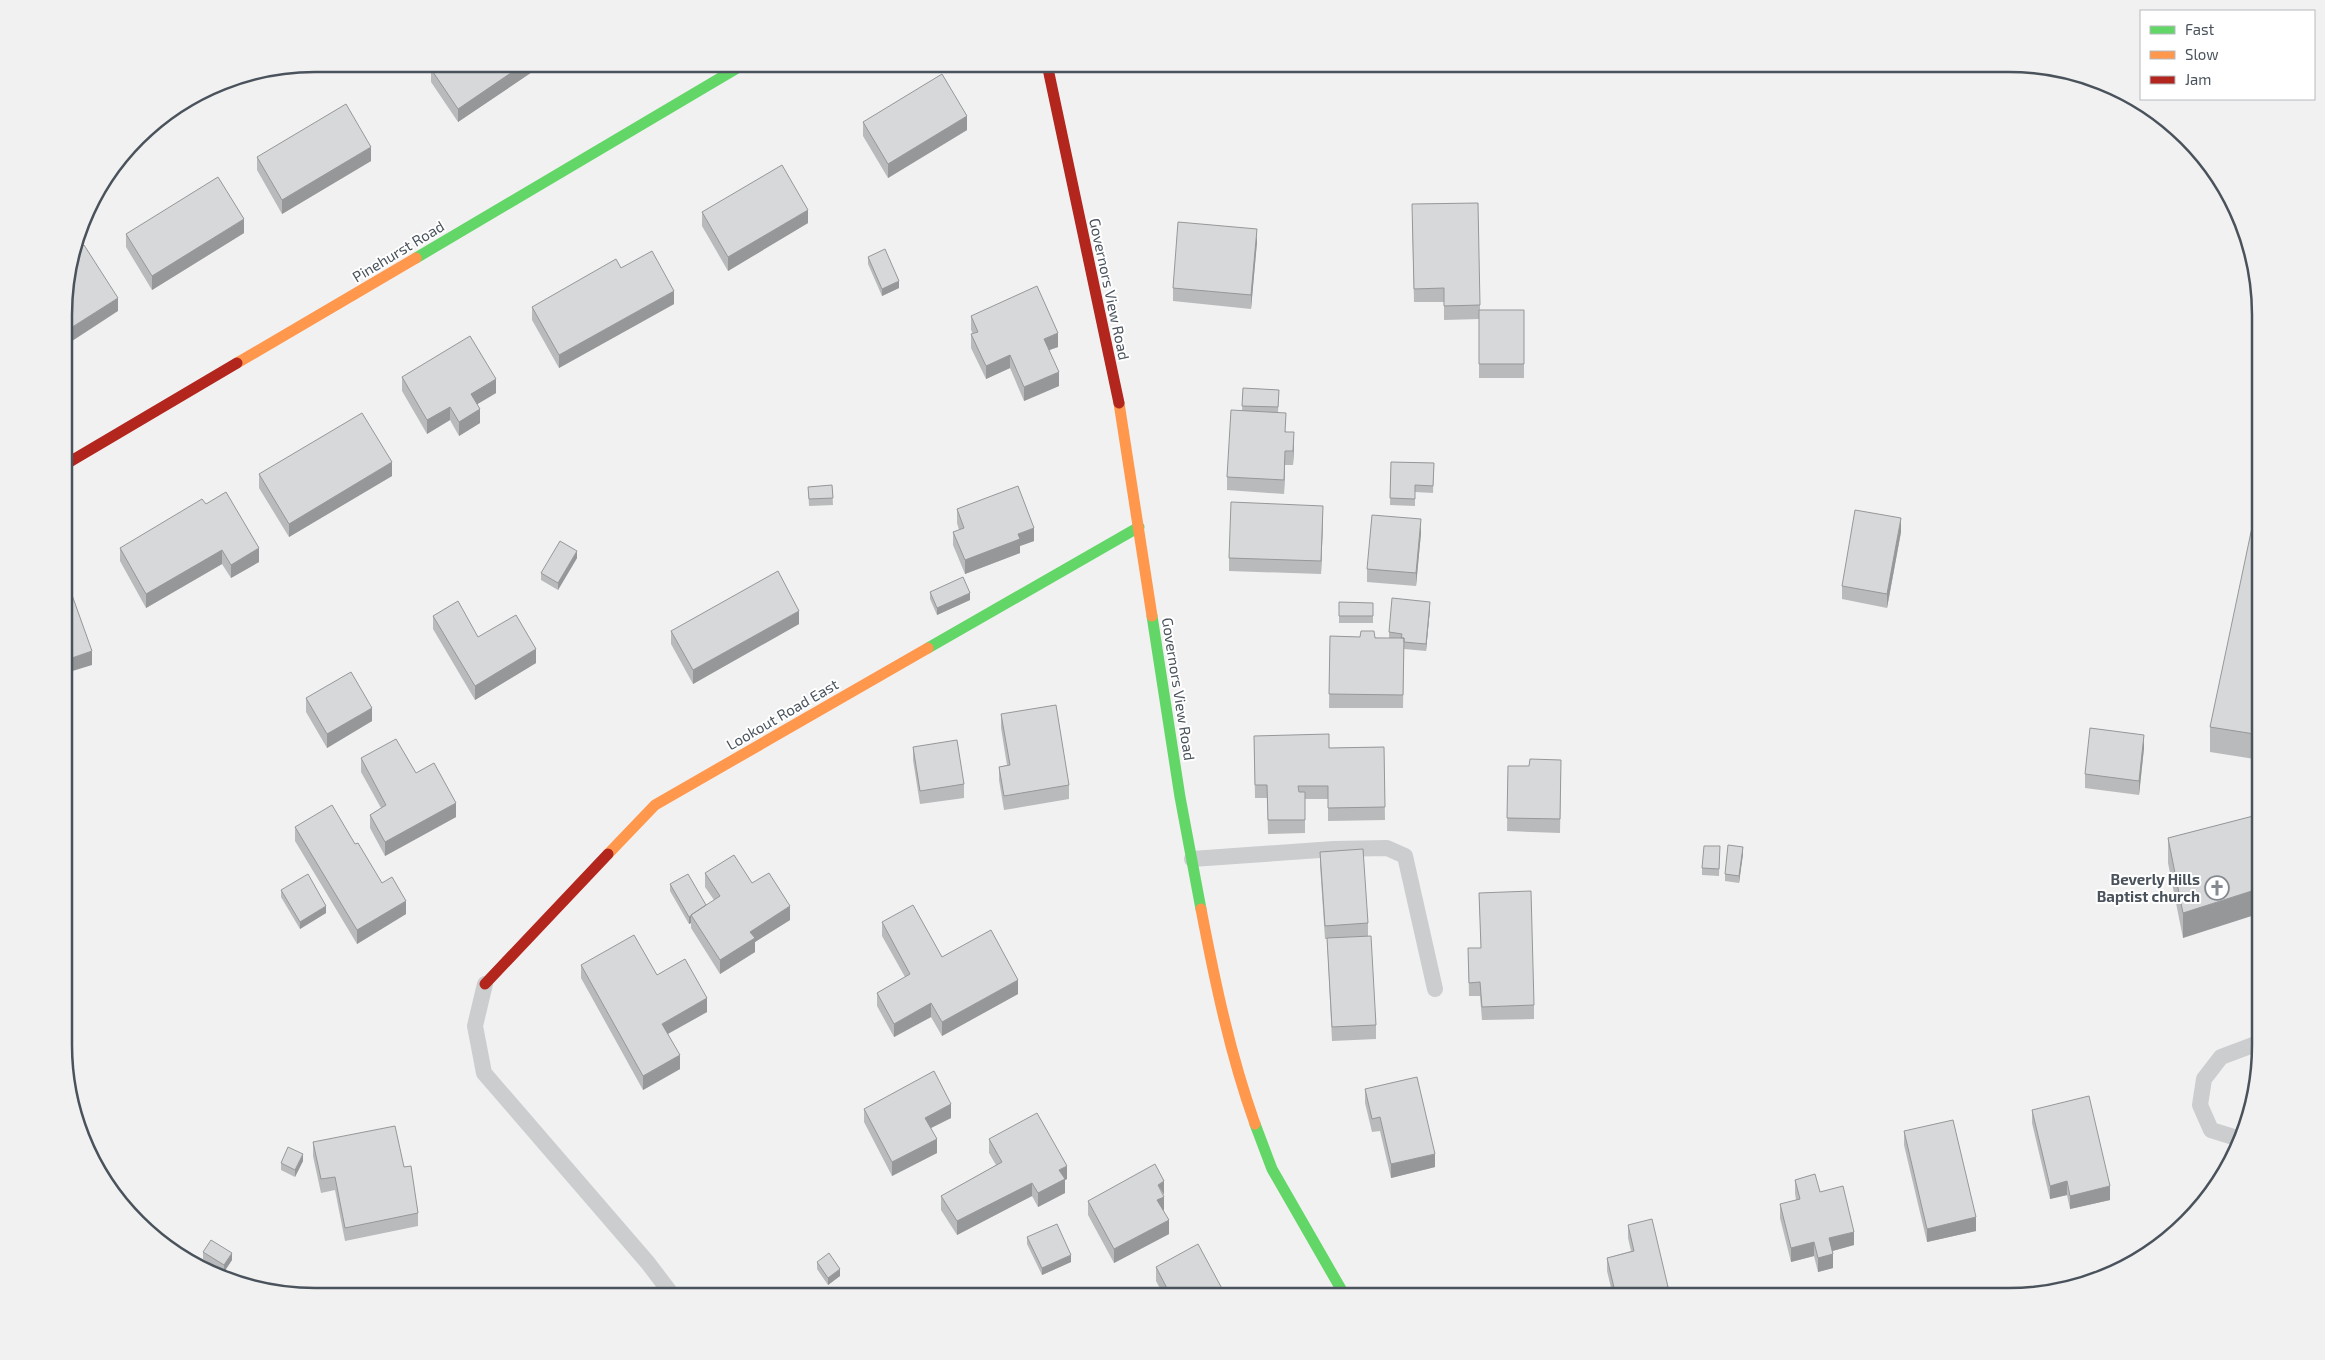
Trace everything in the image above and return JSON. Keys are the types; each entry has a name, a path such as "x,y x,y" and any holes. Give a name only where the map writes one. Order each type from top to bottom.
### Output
{"street":[{"name":"Pinehurst Road","path":"72,460 729,73"},
{"name":"Governors View Road","path":"1049,73 1122,415 1192,859 1216,990 1240,1082 1272,1169 1340,1288"},
{"name":"Lookout Road East","path":"485,984 655,805 1139,527"}],"lane":[{"path":"1192,859 1334,849 1387,848 1404,856 1434,989"},
{"path":"485,984 475,1026 484,1073 648,1263 667,1288"},
{"path":"2234,1137 2211,1130 2200,1105 2204,1079 2221,1058 2252,1046"}],"building":[{"path":"434,73 511,73 458,109"},
{"path":"942,74 967,116 888,164 863,122"},
{"path":"346,104 371,147 282,200 257,157"},
{"path":"782,165 808,210 728,257 702,212"},
{"path":"218,177 244,219 152,276 126,234"},
{"path":"1478,203 1480,305 1444,306 1444,288 1414,289 1412,204"},
{"path":"1178,222 1257,229 1251,295 1173,288"},
{"path":"83,246 118,298 72,327 77,268"},
{"path":"885,249 899,281 882,289 868,257"},
{"path":"652,251 674,291 559,355 532,307 616,259 621,268"},
{"path":"1037,286 1058,333 1044,339 1059,372 1024,387 1010,355 986,366 971,334 978,332 971,316"},
{"path":"1479,310 1524,310 1524,364 1479,364"},
{"path":"470,336 496,379 471,394 480,409 459,422 450,407 427,420 402,377"},
{"path":"1243,388 1279,390 1278,407 1242,406"},
{"path":"1231,410 1286,413 1285,432 1294,432 1293,451 1285,451 1284,480 1227,477"},
{"path":"362,413 392,462 289,524 259,474"},
{"path":"1391,462 1434,463 1433,486 1415,485 1415,499 1390,498"},
{"path":"832,485 833,498 809,499 808,487"},
{"path":"1018,486 1034,528 1018,534 1020,539 965,560 953,532 964,528 957,509"},
{"path":"226,492 259,548 231,565 222,550 146,594 120,548 202,499 206,504"},
{"path":"1231,502 1323,506 1321,561 1229,558"},
{"path":"1855,510 1901,518 1887,594 1842,586"},
{"path":"1372,515 1421,519 1416,573 1367,569"},
{"path":"2252,527 2252,734 2210,727"},
{"path":"560,541 577,551 558,583 541,573"},
{"path":"778,571 799,611 693,670 671,631"},
{"path":"963,577 970,593 937,608 930,592"},
{"path":"72,595 92,651 72,658"},
{"path":"1392,598 1430,602 1426,644 1404,642 1404,638 1401,638 1402,634 1389,632"},
{"path":"458,601 478,637 516,615 536,649 475,686 433,616"},
{"path":"1339,602 1373,603 1373,616 1339,616"},
{"path":"1361,631 1374,631 1375,638 1404,638 1403,695 1329,694 1330,636 1360,637"},
{"path":"351,672 372,708 327,734 306,698"},
{"path":"1056,705 1069,785 1004,796 999,767 1010,765 1001,714"},
{"path":"2090,728 2144,735 2139,781 2085,774"},
{"path":"1329,734 1329,748 1384,747 1385,807 1328,808 1328,786 1298,786 1299,792 1305,792 1305,820 1268,820 1267,785 1255,785 1254,736"},
{"path":"396,739 416,773 434,763 456,803 385,842 370,815 386,805 361,758"},
{"path":"957,740 964,784 920,791 913,747"},
{"path":"1530,759 1561,760 1560,819 1507,818 1508,766 1529,766"},
{"path":"332,805 355,844 358,843 382,883 392,877 406,901 357,930 295,827"},
{"path":"2252,816 2252,891 2183,913 2168,838"},
{"path":"1728,845 1743,847 1739,876 1725,874"},
{"path":"1704,846 1720,846 1719,869 1702,868"},
{"path":"1363,849 1368,923 1325,926 1320,852"},
{"path":"734,855 752,883 769,873 790,906 750,932 755,938 720,960 691,915 720,896 705,873"},
{"path":"308,874 326,906 300,922 281,890"},
{"path":"688,874 706,905 689,917 670,884"},
{"path":"1531,891 1534,1005 1482,1007 1480,982 1469,983 1468,948 1481,948 1479,893"},
{"path":"913,905 942,957 991,930 1018,980 942,1022 931,1003 894,1024 877,993 910,974 882,922"},
{"path":"634,935 657,975 685,959 707,998 662,1024 680,1055 643,1076 581,965"},
{"path":"1371,936 1376,1025 1332,1027 1327,938"},
{"path":"934,1071 951,1104 925,1118 937,1139 892,1162 864,1109"},
{"path":"1417,1077 1435,1154 1391,1164 1380,1117 1372,1119 1365,1089"},
{"path":"2089,1096 2110,1186 2070,1196 2067,1181 2050,1186 2032,1110"},
{"path":"1037,1113 1067,1166 1059,1170 1065,1179 1038,1193 1032,1183 957,1221 941,1196 1002,1162 989,1139"},
{"path":"1953,1120 1976,1217 1927,1229 1904,1131"},
{"path":"395,1126 404,1167 411,1166 418,1213 345,1228 335,1177 321,1179 313,1142"},
{"path":"288,1147 303,1154 295,1170 281,1163"},
{"path":"1155,1164 1164,1181 1158,1185 1164,1197 1157,1200 1169,1220 1114,1249 1088,1201"},
{"path":"1815,1174 1820,1192 1843,1186 1854,1232 1829,1238 1833,1254 1818,1258 1814,1242 1791,1248 1780,1204 1800,1199 1795,1180"},
{"path":"1652,1219 1668,1287 1614,1288 1607,1258 1634,1251 1628,1225"},
{"path":"1057,1224 1071,1255 1042,1268 1027,1237"},
{"path":"211,1240 232,1253 224,1265 203,1252"},
{"path":"1198,1244 1222,1288 1167,1288 1156,1267"},
{"path":"829,1253 840,1269 828,1278 817,1262"}],"traffic: fast":[{"path":"416,258 729,73"},
{"path":"928,648 1139,527"},
{"path":"1152,616 1180,797 1201,909"},
{"path":"1255,1124 1272,1169 1340,1288"}],"traffic: slow":[{"path":"237,363 416,258"},
{"path":"1119,403 1152,616"},
{"path":"608,854 655,805 928,648"},
{"path":"1201,909 1224,1018 1255,1124"}],"traffic: jam":[{"path":"1049,73 1119,403"},
{"path":"72,460 237,363"},
{"path":"485,984 608,854"}],"place":[{"name":"Beverly Hills Baptist church","path":"2217,888"}]}
